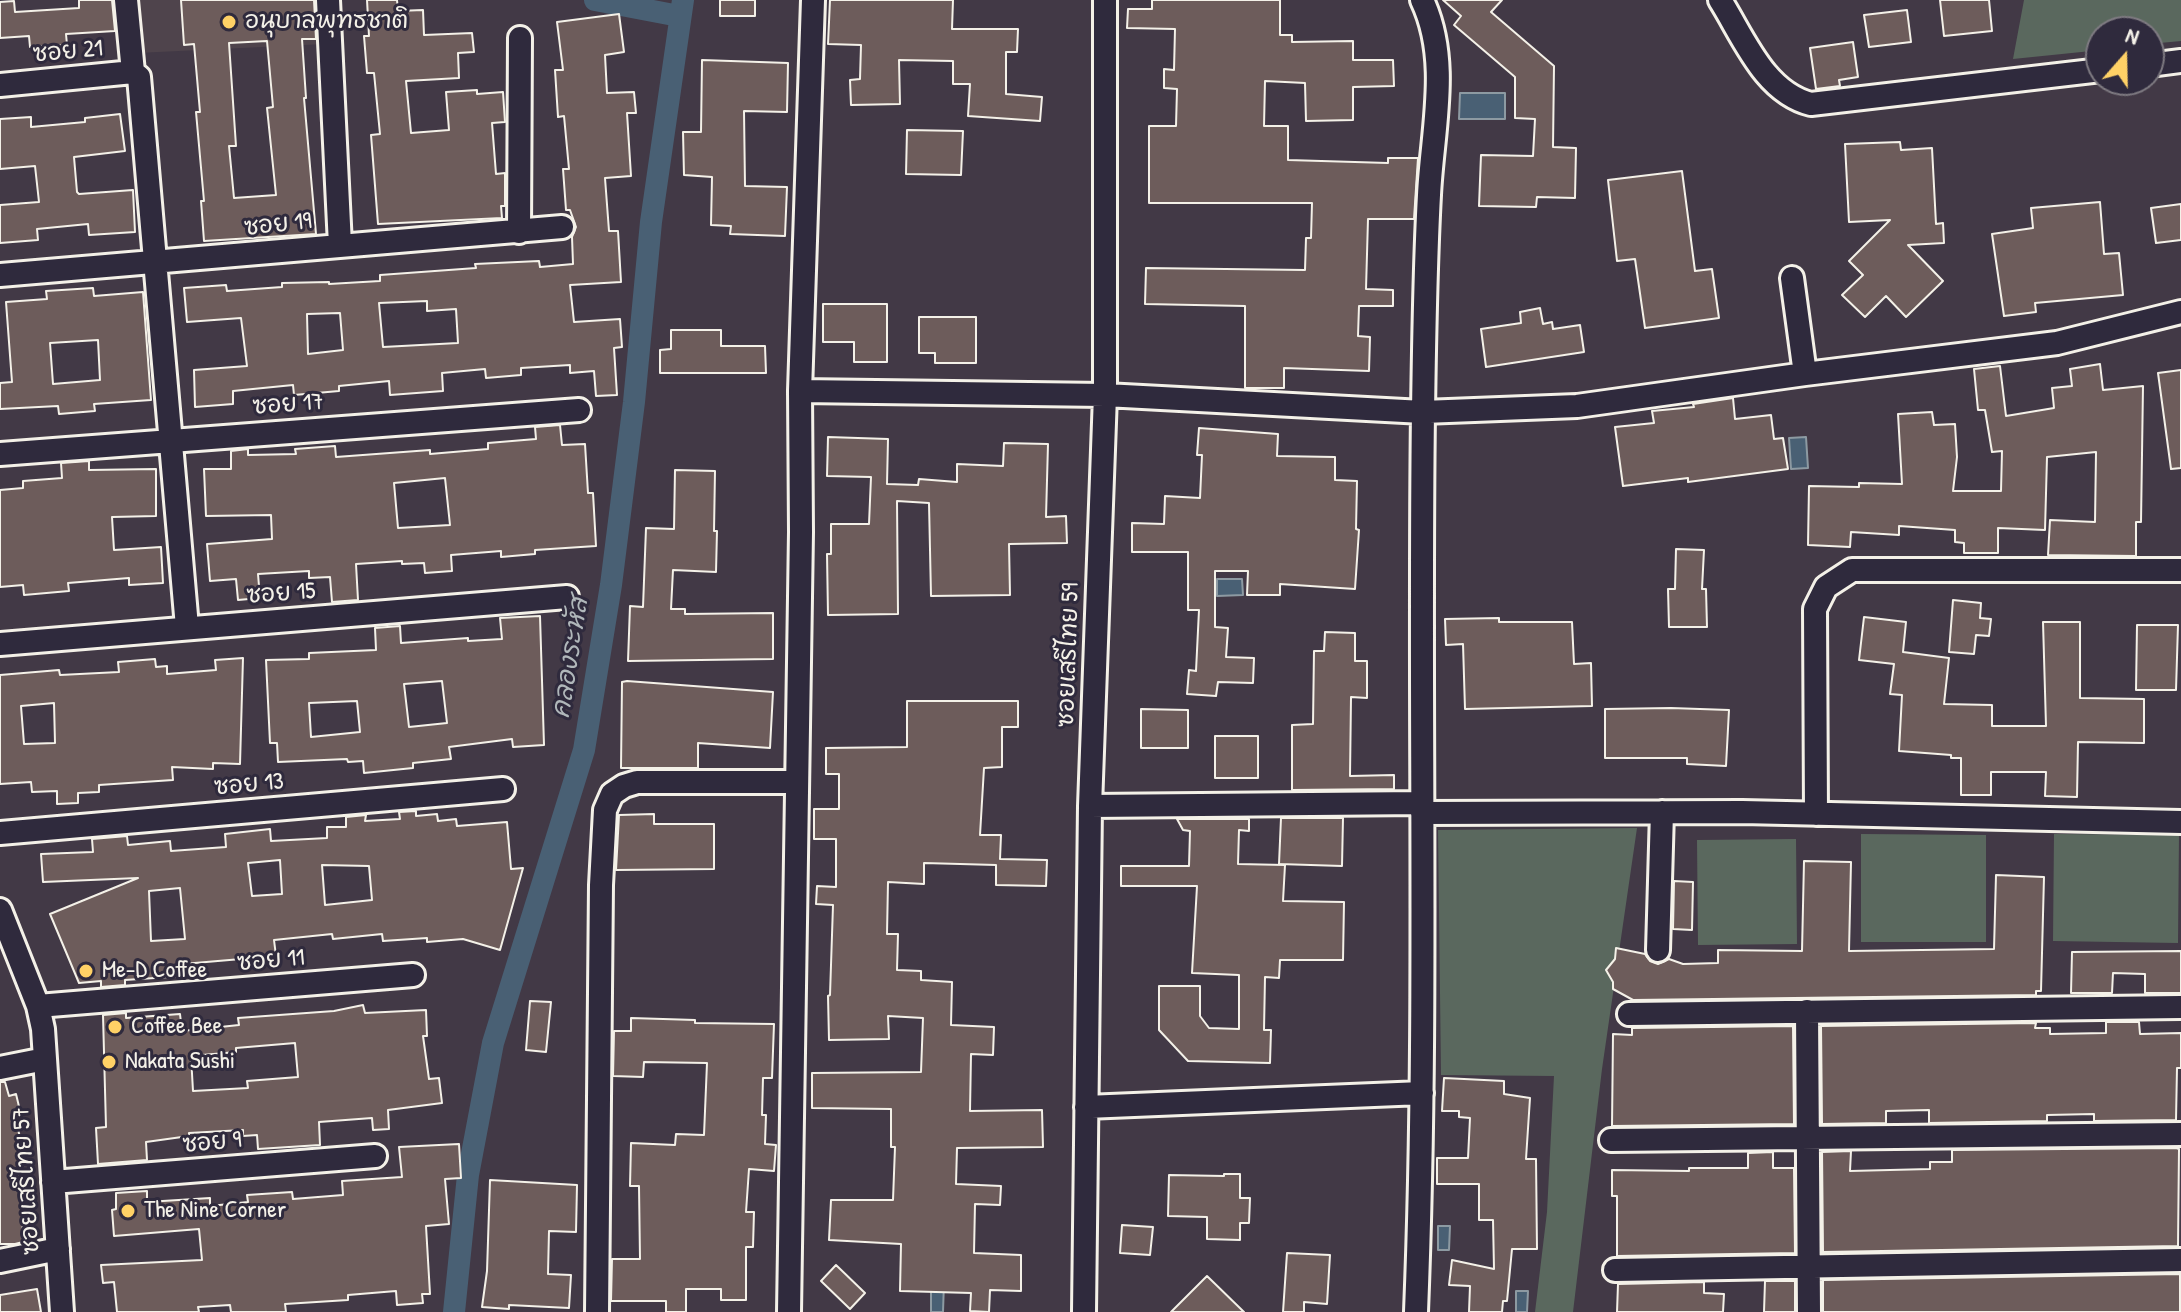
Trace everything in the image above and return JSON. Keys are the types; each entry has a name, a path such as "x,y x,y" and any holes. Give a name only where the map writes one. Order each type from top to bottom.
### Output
{"street":[{"path":"126,0 136,74 187,627"},
{"path":"328,0 340,245"},
{"path":"789,1312 802,518 800,391 813,0"},
{"name":"ซอยเสรีไทย 59","path":"1084,1312 1090,806 1105,395 1105,0"},
{"path":"1416,1312 1422,1093 1423,412 1429,196 1438,77 1436,37 1422,0"},
{"path":"1720,0 1769,79 1788,96 1811,104 2085,72"},
{"path":"519,232 520,38"},
{"name":"ซอย 21","path":"0,85 136,74"},
{"name":"ซอย 19","path":"0,275 562,227"},
{"path":"1792,278 1805,374"},
{"path":"800,391 1105,395 1423,412 1577,406 2057,343 2181,312"},
{"name":"ซอย 17","path":"0,454 579,410"},
{"path":"1816,814 1815,609 1826,587 1852,570 2181,570"},
{"name":"ซอย 15","path":"0,644 567,597"},
{"path":"597,1312 601,885 605,810 612,794 637,782 797,782"},
{"name":"ซอย 13","path":"0,833 503,789"},
{"path":"1090,806 1422,808 2181,822"},
{"path":"1658,950 1662,812"},
{"name":"ซอยเสรีไทย 57","path":"0,910 38,1006 45,1059 62,1312"},
{"name":"ซอย 11","path":"38,1006 413,975"},
{"path":"1629,1014 2181,1007"},
{"path":"1807,1011 1809,1312"},
{"path":"0,1068 45,1059"},
{"path":"1086,1107 1422,1093"},
{"path":"1611,1140 2181,1134"},
{"name":"ซอย 9","path":"53,1182 375,1156"},
{"path":"0,1261 58,1249"},
{"path":"1615,1270 2181,1260"}],"shaded area":[{"name":"อนุบาลพุทธชาติ","path":"133,0 321,0 325,44 137,53"}],"green space":[{"path":"2024,0 2181,0 2181,41 2165,42 2165,16 2085,16 2085,52 2013,59"},
{"path":"1637,828 1602,1069 1573,1312 1535,1312 1547,1212 1554,1076 1441,1075 1438,830"},
{"path":"1861,834 1986,835 1986,942 1861,942"},
{"path":"2054,834 2179,835 2178,943 2053,941"},
{"path":"1796,839 1797,944 1698,945 1697,840"}],"water":[{"path":"1460,93 1505,93 1505,119 1459,119"},
{"path":"1806,437 1808,468 1791,469 1789,438"},
{"path":"1217,579 1242,579 1243,595 1217,596"},
{"path":"1438,1226 1450,1226 1449,1250 1438,1250"},
{"path":"931,1281 944,1282 943,1312 931,1312"},
{"path":"1516,1291 1528,1291 1527,1312 1516,1312"}],"building":[{"path":"79,0 112,0 115,31 66,34 67,45 30,47 29,36 0,38 0,2 14,1 15,12 79,8"},
{"path":"181,0 314,0 316,39 302,39 316,234 204,241 201,201 204,201 196,112 200,112 194,44 184,45","holes":["267,41 273,107 267,108 276,195 234,198 229,146 236,146 229,43"]},
{"path":"367,0 397,0 398,11 423,10 424,35 472,33 474,52 458,53 459,78 406,81 411,133 449,130 446,92 503,92 505,122 492,123 496,174 505,173 502,218 378,224 371,135 380,134 374,73 367,73 364,36 369,36"},
{"path":"720,0 755,0 755,16 720,16"},
{"path":"830,0 953,0 952,29 1018,29 1017,52 1006,52 1006,94 1042,97 1040,121 968,116 970,84 953,84 953,61 899,60 900,104 851,105 850,80 860,79 861,45 828,44"},
{"path":"1152,0 1280,0 1280,35 1292,35 1292,42 1353,41 1353,60 1393,60 1394,86 1353,87 1353,120 1306,121 1305,83 1265,81 1264,126 1288,126 1288,160 1388,163 1388,158 1418,158 1414,219 1368,219 1366,289 1393,290 1393,306 1359,306 1358,336 1370,337 1369,371 1284,368 1284,388 1245,388 1245,306 1145,304 1146,268 1305,270 1306,238 1311,238 1312,203 1149,203 1149,126 1176,126 1177,89 1164,88 1164,69 1174,70 1175,29 1127,28 1128,9 1152,9"},
{"path":"1443,0 1502,0 1491,12 1554,66 1553,147 1576,148 1575,198 1537,197 1536,207 1479,206 1481,155 1533,156 1535,119 1515,118 1515,77 1454,25 1461,16"},
{"path":"1940,0 1989,0 1992,31 1944,36"},
{"path":"1907,10 1911,42 1869,47 1864,15"},
{"path":"619,14 624,52 605,55 607,93 634,92 636,113 627,113 631,176 605,178 609,231 618,231 621,282 570,285 574,322 620,319 622,347 614,348 617,395 596,396 594,371 570,373 570,365 521,368 521,375 486,378 485,369 442,373 443,391 390,395 389,381 339,386 339,391 294,395 293,385 233,391 233,404 195,407 194,370 247,366 241,318 187,322 184,288 226,285 227,291 282,287 282,283 380,281 380,275 476,268 475,264 539,261 540,267 573,264 572,237 576,227 570,210 566,210 563,169 569,169 564,116 558,117 555,70 563,70 557,22","holes":["427,301 427,311 456,309 458,343 383,347 379,303","340,313 343,350 308,354 307,314"]},
{"path":"1853,42 1858,77 1839,80 1840,86 1816,89 1810,48"},
{"path":"702,60 788,63 787,112 744,111 745,186 787,187 785,236 730,234 731,226 711,225 712,177 684,175 683,132 701,132"},
{"path":"120,114 125,151 74,157 77,192 133,190 135,232 89,235 88,224 37,229 38,240 0,243 0,205 39,202 35,166 0,169 0,119 31,117 31,127 85,122 85,118"},
{"path":"907,130 963,131 961,175 906,174"},
{"path":"1900,142 1901,150 1932,148 1936,224 1943,223 1944,243 1908,245 1943,281 1906,317 1886,296 1865,317 1842,295 1863,275 1849,261 1890,220 1849,222 1845,144"},
{"path":"1682,171 1695,271 1712,269 1719,318 1645,328 1635,259 1617,261 1608,180"},
{"path":"2100,202 2104,254 2119,253 2123,295 2035,303 2036,312 2004,316 1992,234 2033,228 2031,208"},
{"path":"2181,204 2181,240 2156,243 2151,208"},
{"path":"93,288 94,296 143,292 151,400 94,404 95,411 59,414 58,406 0,409 0,383 12,382 6,302 47,299 46,291","holes":["98,340 100,380 53,384 50,343"]},
{"path":"823,304 887,304 887,362 854,362 854,342 823,342"},
{"path":"1540,308 1543,324 1552,322 1553,329 1580,325 1584,352 1486,367 1481,329 1521,323 1520,312"},
{"path":"919,317 976,317 976,363 935,363 935,353 919,353"},
{"path":"671,330 721,330 721,346 765,346 766,373 660,373 660,350 671,349"},
{"path":"2100,364 2103,390 2143,386 2141,522 2136,522 2136,556 2048,555 2050,520 2095,522 2096,452 2047,457 2045,530 1998,528 1998,553 1964,553 1964,543 1955,542 1955,530 1899,526 1899,535 1851,532 1850,547 1808,545 1809,486 1902,484 1898,414 1932,412 1934,425 1955,424 1957,457 1953,491 2001,491 2002,451 1992,452 1985,410 1978,410 1974,369 2000,366 2006,416 2054,408 2052,388 2072,386 2070,369"},
{"path":"2181,370 2181,468 2171,469 2158,373"},
{"path":"1733,398 1735,419 1771,415 1774,439 1783,438 1788,469 1688,482 1688,478 1623,486 1615,427 1654,423 1652,411 1694,407 1693,404"},
{"path":"560,425 562,445 585,444 588,493 593,493 596,546 535,550 535,554 501,557 501,551 451,555 452,571 425,573 424,563 402,564 402,561 356,564 358,600 332,602 330,577 309,578 309,571 258,574 260,598 238,600 236,579 210,581 207,544 272,539 271,515 206,516 204,469 231,469 231,451 248,449 248,455 296,454 295,449 335,446 336,457 430,450 430,454 488,449 488,443 536,439 535,427","holes":["445,478 450,525 398,528 394,483"]},
{"path":"1199,428 1278,434 1277,456 1335,457 1335,480 1357,481 1356,529 1359,530 1355,589 1280,584 1280,595 1247,595 1248,571 1215,571 1215,627 1228,628 1226,657 1254,658 1253,683 1218,682 1216,696 1187,694 1189,670 1196,671 1199,610 1188,610 1188,552 1132,552 1132,523 1164,524 1165,496 1200,498 1202,455 1197,455"},
{"path":"828,437 888,439 887,484 918,485 919,479 957,482 957,464 1003,466 1004,443 1048,444 1046,517 1066,516 1067,543 1009,544 1010,595 931,596 929,503 897,501 898,614 828,615 827,554 831,554 831,524 869,524 871,477 827,476"},
{"path":"89,461 89,470 156,469 156,516 112,517 114,550 161,547 163,583 129,585 129,578 68,583 69,591 24,595 23,585 0,587 0,490 23,488 23,481 62,478 61,463"},
{"path":"675,470 715,471 716,572 673,570 671,609 685,609 685,614 773,613 773,659 628,661 630,606 643,607 646,528 674,529"},
{"path":"1676,549 1704,550 1702,589 1706,589 1707,627 1669,627 1668,589 1675,589"},
{"path":"1953,600 1981,603 1980,618 1991,619 1989,636 1976,635 1974,654 1949,652"},
{"path":"540,616 544,745 513,747 512,739 449,747 451,759 413,763 413,768 364,773 363,761 278,762 277,743 270,743 266,660 309,659 309,653 376,650 375,628 400,626 401,643 502,639 500,618","holes":["442,681 447,723 409,727 404,684","357,701 360,732 311,737 309,703"]},
{"path":"1864,617 1906,622 1903,652 1949,658 1944,704 1992,705 1992,726 2046,726 2043,622 2080,622 2080,698 2144,699 2144,743 2078,742 2077,797 2045,796 2046,772 1991,772 1991,795 1961,795 1961,758 1899,751 1902,695 1890,694 1894,664 1859,660"},
{"path":"1499,618 1499,622 1572,622 1574,664 1591,663 1592,706 1465,709 1463,644 1446,645 1445,619"},
{"path":"2137,625 2178,625 2176,690 2136,690"},
{"path":"1325,632 1355,633 1355,661 1367,661 1367,698 1351,697 1350,776 1394,775 1394,789 1292,790 1292,725 1313,724 1314,651 1324,651"},
{"path":"243,658 240,764 213,763 213,769 172,767 173,780 99,785 99,792 78,793 78,803 57,804 57,791 32,792 31,782 0,784 0,675 59,670 60,675 119,672 118,662 155,659 156,667 167,666 167,674 216,670 215,660","holes":["54,703 55,743 24,744 21,706"]},
{"path":"622,682 773,692 770,748 698,743 698,768 621,768"},
{"path":"907,701 1018,701 1018,727 1002,727 1002,767 984,768 980,835 1001,835 1000,859 1047,860 1046,886 996,885 996,865 924,863 924,884 888,882 887,934 898,934 897,970 921,971 921,980 952,982 951,1025 994,1027 993,1055 971,1054 970,1111 1042,1110 1043,1147 957,1148 956,1184 1001,1186 1000,1205 975,1204 974,1253 1021,1255 1021,1291 990,1290 989,1312 970,1311 971,1293 900,1291 901,1244 829,1240 831,1200 893,1200 895,1147 891,1147 891,1109 812,1108 812,1073 921,1072 923,1018 888,1016 889,1039 829,1040 833,905 816,904 817,886 836,887 836,839 814,839 814,809 839,809 839,774 826,774 826,748 907,747"},
{"path":"1141,709 1188,710 1188,748 1141,748"},
{"path":"1605,709 1729,710 1726,766 1687,764 1687,758 1605,758"},
{"path":"1215,736 1258,736 1258,778 1215,778"},
{"path":"416,811 416,816 437,814 438,821 456,819 457,826 507,822 511,869 523,868 500,950 463,939 383,941 382,934 333,939 332,934 274,940 276,956 183,964 184,976 125,980 125,985 101,987 101,981 79,983 50,914 138,878 43,882 41,854 93,852 92,839 127,836 128,845 170,841 171,851 226,847 225,834 270,829 271,841 327,838 327,827 346,827 346,817 366,815 365,821 400,819 399,812","holes":["280,860 282,894 252,896 248,863","322,865 369,866 372,900 325,905","180,888 185,939 151,941 149,891"]},
{"path":"654,814 654,824 714,824 714,869 616,870 619,815"},
{"path":"1281,818 1343,818 1342,866 1279,864"},
{"path":"1177,819 1249,819 1249,831 1239,830 1238,864 1285,865 1283,901 1344,902 1343,960 1280,960 1279,978 1265,977 1264,1030 1271,1030 1270,1063 1188,1061 1159,1030 1159,986 1200,986 1200,1016 1209,1028 1239,1029 1239,975 1192,973 1197,886 1121,886 1121,866 1189,866 1190,831 1183,830"},
{"path":"1804,861 1851,862 1849,951 1994,949 1996,875 2044,877 2041,991 2036,991 2036,995 1633,1000 1613,989 1613,982 1606,970 1615,959 1616,948 1645,954 1650,961 1658,964 1669,959 1683,964 1718,963 1718,950 1802,951"},
{"path":"1674,881 1693,882 1692,930 1673,929"},
{"path":"2181,951 2181,993 2145,993 2145,974 2113,973 2112,993 2071,993 2072,952"},
{"path":"530,1001 551,1002 546,1052 526,1050"},
{"path":"363,1005 365,1013 426,1010 427,1036 423,1036 429,1079 439,1078 442,1103 388,1110 389,1129 373,1130 372,1118 319,1122 320,1145 258,1149 257,1135 243,1136 243,1130 189,1133 189,1136 146,1142 147,1160 98,1164 96,1128 106,1127 103,1015 126,1013 126,1018 180,1014 182,1031 239,1025 238,1018 334,1011","holes":["295,1043 298,1077 247,1081 248,1088 193,1091 191,1056"]},
{"path":"631,1018 774,1024 772,1078 763,1078 762,1115 766,1115 765,1144 776,1145 774,1171 749,1169 746,1212 754,1212 753,1247 746,1247 746,1300 721,1300 721,1289 686,1289 686,1312 666,1312 666,1301 611,1301 612,1259 640,1259 639,1186 630,1186 631,1143 675,1145 676,1134 704,1135 707,1063 644,1062 643,1077 613,1076 614,1031 631,1031"},
{"path":"2106,1022 2139,1022 2140,1034 2181,1033 2176,1120 2094,1121 2094,1114 2047,1115 2047,1121 1929,1123 1929,1110 1886,1111 1886,1123 1822,1124 1821,1026 2036,1023 2035,1028 2050,1028 2050,1034 2106,1033"},
{"path":"1793,1026 1794,1124 1612,1126 1613,1034 1632,1035 1632,1028"},
{"path":"1444,1078 1504,1081 1504,1094 1530,1098 1526,1159 1536,1159 1537,1249 1512,1249 1507,1301 1503,1301 1502,1312 1469,1312 1470,1286 1449,1285 1452,1260 1494,1269 1493,1220 1479,1220 1479,1184 1437,1184 1437,1158 1468,1158 1470,1118 1459,1117 1459,1111 1442,1111"},
{"path":"0,1082 5,1082 9,1096 16,1094 22,1119 16,1121 25,1158 21,1159 23,1242 15,1244 0,1244"},
{"path":"459,1144 461,1178 445,1179 449,1224 426,1226 430,1294 422,1294 423,1303 397,1305 396,1291 348,1295 348,1300 285,1304 286,1312 231,1312 230,1305 198,1307 199,1312 117,1312 114,1282 103,1283 101,1265 202,1260 199,1229 114,1236 112,1210 116,1209 116,1193 147,1191 147,1202 210,1198 210,1206 248,1202 247,1195 292,1192 293,1199 343,1195 342,1181 402,1177 399,1147"},
{"path":"2179,1149 2178,1246 1823,1252 1822,1152 1851,1151 1850,1171 1930,1169 1930,1162 1952,1162 1952,1150"},
{"path":"1773,1152 1773,1168 1794,1168 1795,1253 1617,1256 1617,1196 1612,1196 1612,1170 1748,1168 1748,1153"},
{"path":"1240,1174 1240,1198 1250,1198 1249,1223 1240,1223 1240,1240 1207,1239 1207,1217 1168,1216 1169,1175"},
{"path":"490,1180 577,1185 576,1232 549,1231 548,1274 571,1275 569,1308 482,1307 487,1271"},
{"path":"1122,1225 1153,1227 1150,1255 1120,1253"},
{"path":"1287,1253 1330,1255 1327,1304 1304,1302 1304,1312 1283,1312"},
{"path":"836,1265 865,1293 850,1309 821,1281"},
{"path":"2180,1274 2180,1312 1823,1312 1823,1280"},
{"path":"1207,1276 1244,1312 1171,1312"},
{"path":"1765,1281 1795,1281 1795,1312 1764,1312"},
{"path":"1704,1282 1704,1293 1724,1294 1723,1312 1617,1312 1618,1284"},
{"path":"37,1289 41,1312 0,1312 0,1295"}],"waterway":[{"path":"595,0 679,16"},
{"name":"คลองระหัส","path":"454,1312 468,1175 493,1043 584,750 611,585 634,402 651,222 683,0"}],"place":[{"name":"อนุบาลพุทธชาติ","path":"229,22"},
{"name":"Me-D Coffee","path":"86,971"},
{"name":"Coffee Bee","path":"115,1027"},
{"name":"Nakata Sushi","path":"109,1062"},
{"name":"The Nine Corner","path":"128,1211"}]}
